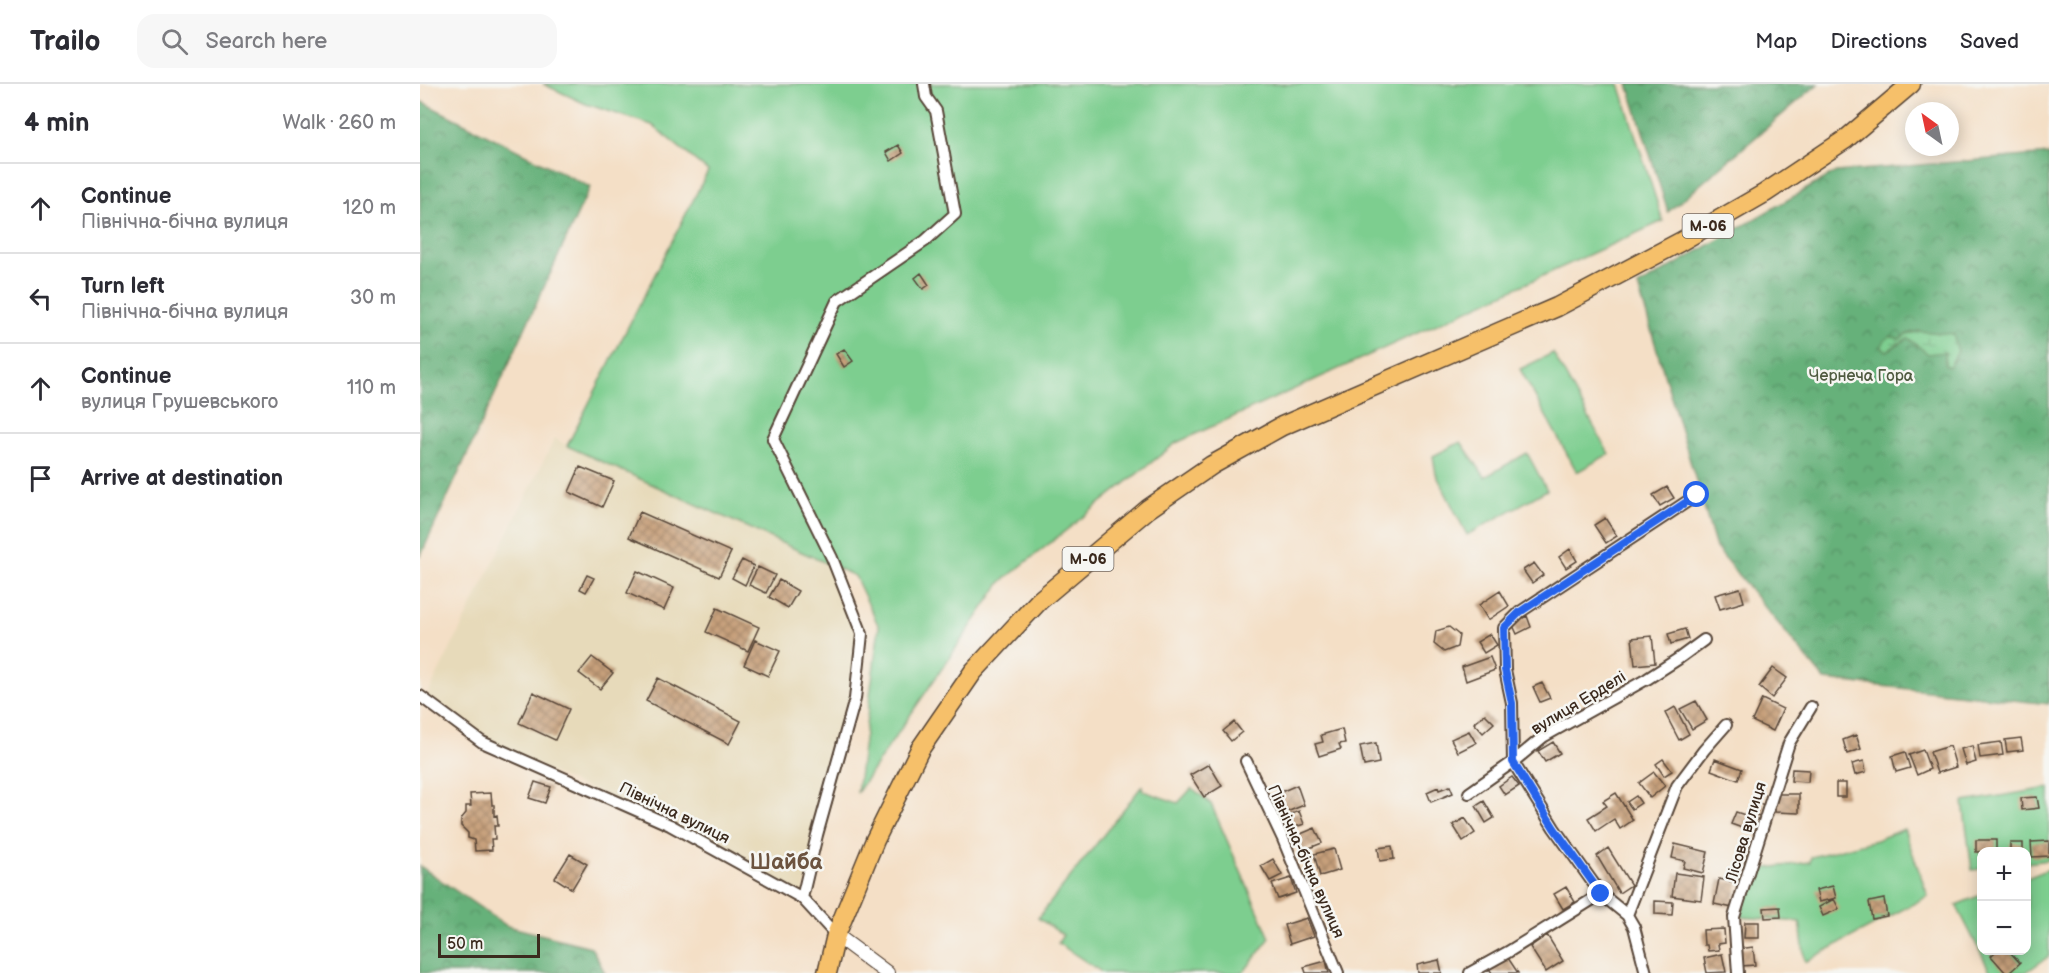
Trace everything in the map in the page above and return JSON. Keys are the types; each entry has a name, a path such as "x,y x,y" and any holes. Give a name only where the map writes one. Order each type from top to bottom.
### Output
{"highway":[{"name":"М-06","path":"827,973 836,935 875,840 920,749 973,672 1039,601 1148,509 1212,465 1282,426 1557,308 1680,242 1765,193 1846,139 1911,84"}],"street":[{"path":"802,898 855,699 862,634 832,558 773,439 837,301 925,241 955,214 936,111 926,97 924,84"},
{"path":"1646,973 1634,927 1628,915 1601,894 1554,828 1513,762 1511,697 1505,670 1504,628 1520,612 1697,495"},
{"name":"вулиця Ерделі","path":"1469,793 1513,762 1543,737 1647,678 1704,640"},
{"name":"Північна вулиця","path":"420,696 482,742 670,825 802,898 836,935 887,973"},
{"name":"Лісова вулиця","path":"1738,973 1734,917 1789,743 1811,707"},
{"path":"1628,915 1677,786 1726,725"},
{"name":"Північна-бічна вулиця","path":"1246,761 1283,839 1338,973"},
{"path":"1470,973 1601,894"}],"shaded area":[{"path":"555,438 567,446 835,567 862,634 855,699 802,898 670,825 482,742 425,700"}],"green space":[{"path":"543,84 1619,84 1663,221 1176,443 1001,582 857,793 879,627 855,576 567,446 708,171 652,125 586,104"},
{"path":"1628,84 1818,84 1668,212"},
{"path":"420,101 590,187 420,557"},
{"name":"Чернеча Гора","path":"2049,154 2049,704 1825,680 1716,548 1638,286 1836,172"},
{"path":"1919,331 1954,334 1958,351 1949,367 1945,365 1945,352 1928,354 1908,338 1887,351 1881,347 1890,336 1900,339 1907,334"},
{"path":"1553,353 1609,454 1577,472 1520,369"},
{"path":"1461,442 1485,477 1527,453 1547,490 1467,535 1436,474 1433,456"},
{"path":"1142,786 1143,791 1178,803 1192,788 1211,804 1270,938 1243,973 1103,973 1058,943 1063,935 1038,918"},
{"path":"2049,788 2049,860 2031,862 2031,847 1977,847 1977,869 1972,870 1963,802"},
{"path":"1904,829 1928,896 1805,962 1800,922 1741,917 1754,870 1810,862 1811,857 1876,840"},
{"path":"420,866 507,926 591,947 605,973 420,973"},
{"path":"2049,869 2049,956 2025,973 1991,973 1982,955 2031,955 2031,876"},
{"path":"1977,897 1977,946 1956,905"}],"building":[{"path":"898,145 903,153 891,161 886,152"},
{"path":"921,273 929,285 923,289 915,278"},
{"path":"844,349 853,361 844,367 836,354"},
{"path":"580,467 614,481 602,507 569,492"},
{"path":"1667,487 1674,498 1660,506 1653,495"},
{"path":"640,512 731,552 719,577 629,537"},
{"path":"1605,518 1617,536 1606,543 1594,525"},
{"path":"1570,549 1577,561 1566,568 1559,557"},
{"path":"742,560 754,566 745,585 732,578"},
{"path":"1534,563 1543,575 1532,583 1523,570"},
{"path":"758,567 775,575 766,593 749,585"},
{"path":"637,571 674,588 664,610 627,593"},
{"path":"587,575 594,578 586,592 580,589"},
{"path":"779,580 798,591 788,608 769,597"},
{"path":"1740,588 1744,602 1720,609 1715,595"},
{"path":"1500,591 1509,606 1488,620 1479,605"},
{"path":"717,608 759,627 748,651 706,632"},
{"path":"1527,616 1531,627 1517,634 1512,623"},
{"path":"1449,627 1459,635 1457,647 1444,652 1434,644 1436,631"},
{"path":"1685,629 1688,639 1671,644 1668,634"},
{"path":"1490,634 1497,645 1484,653 1477,642"},
{"path":"1652,636 1655,663 1635,665 1632,638"},
{"path":"755,640 780,651 768,676 744,665"},
{"path":"592,657 613,673 600,689 579,673"},
{"path":"1490,657 1495,670 1466,681 1462,667"},
{"path":"1773,668 1787,678 1772,698 1759,687"},
{"path":"658,678 741,721 729,744 646,701"},
{"path":"1542,683 1550,698 1540,702 1533,687"},
{"path":"533,692 569,709 555,740 519,723"},
{"path":"1762,699 1783,709 1773,731 1752,721"},
{"path":"1696,701 1707,720 1692,729 1680,709"},
{"path":"1675,707 1689,734 1679,740 1665,713"},
{"path":"1485,714 1494,723 1483,733 1474,723"},
{"path":"1234,722 1242,732 1231,741 1223,731"},
{"path":"1342,729 1345,743 1339,744 1341,749 1319,756 1315,744 1323,742 1321,735"},
{"path":"1469,731 1476,743 1458,752 1451,739"},
{"path":"1856,735 1861,749 1847,754 1843,740"},
{"path":"2021,738 2023,750 2007,752 2005,740"},
{"path":"1553,742 1560,753 1545,762 1538,751"},
{"path":"2001,742 2003,755 1980,758 1978,745"},
{"path":"1376,743 1379,763 1364,766 1360,746"},
{"path":"1950,746 1956,767 1937,773 1930,752"},
{"path":"1972,746 1976,762 1966,765 1961,749"},
{"path":"1923,750 1930,769 1917,775 1909,755"},
{"path":"1905,752 1910,768 1896,772 1892,756"},
{"path":"1663,759 1672,771 1664,776 1656,764"},
{"path":"1715,759 1742,769 1738,780 1711,770"},
{"path":"1864,761 1866,772 1855,775 1852,764"},
{"path":"1209,764 1222,786 1204,797 1190,775"},
{"path":"1792,769 1809,770 1808,782 1791,781"},
{"path":"1654,772 1665,786 1650,798 1639,783"},
{"path":"1512,777 1519,786 1505,795 1499,786"},
{"path":"535,782 551,787 545,803 529,798"},
{"path":"1836,783 1846,783 1846,797 1836,797"},
{"path":"1297,785 1304,805 1282,814 1274,795"},
{"path":"1450,786 1453,793 1431,802 1427,792 1438,787 1439,790"},
{"path":"491,793 494,816 497,815 498,826 494,826 495,839 491,839 492,850 475,851 474,840 468,838 468,833 461,826 461,819 466,813 466,806 471,806 470,794"},
{"path":"1616,793 1633,820 1620,829 1614,819 1596,831 1588,818 1607,806 1603,801"},
{"path":"1775,794 1799,794 1799,813 1775,812"},
{"path":"1636,796 1641,803 1632,809 1627,802"},
{"path":"2037,797 2039,808 2022,810 2021,798"},
{"path":"1484,801 1494,818 1486,823 1476,806"},
{"path":"1753,802 1766,805 1763,817 1750,813"},
{"path":"1299,811 1304,824 1290,829 1285,817"},
{"path":"1736,812 1760,820 1756,833 1731,824"},
{"path":"1465,818 1475,833 1463,841 1453,825"},
{"path":"1315,828 1322,843 1302,851 1296,836"},
{"path":"1976,840 1996,840 1996,847 1977,847 1976,852"},
{"path":"2049,841 2049,856 2032,857 2031,842"},
{"path":"2010,843 2023,843 2023,847 2010,847"},
{"path":"1675,844 1708,852 1703,873 1683,868 1685,861 1672,858"},
{"path":"1392,846 1394,859 1380,861 1378,848"},
{"path":"1608,848 1631,885 1619,893 1597,856"},
{"path":"1334,849 1340,870 1320,876 1314,854"},
{"path":"570,854 587,864 572,889 555,878"},
{"path":"1273,859 1282,875 1270,881 1261,866"},
{"path":"1742,859 1748,861 1741,879 1736,877"},
{"path":"1675,873 1704,877 1701,900 1672,896"},
{"path":"1291,878 1296,893 1278,899 1272,884"},
{"path":"1719,879 1738,883 1733,908 1714,904"},
{"path":"1833,886 1836,898 1819,902 1816,890"},
{"path":"1566,887 1575,902 1563,909 1554,894"},
{"path":"1834,899 1839,909 1823,916 1819,907"},
{"path":"1884,899 1887,916 1872,919 1869,902"},
{"path":"1655,901 1673,902 1672,915 1655,914"},
{"path":"1780,907 1781,917 1765,918 1764,908"},
{"path":"1307,918 1314,936 1290,944 1284,925"},
{"path":"1745,922 1759,922 1759,938 1744,938"},
{"path":"1724,929 1725,943 1718,944 1719,950 1708,951 1707,945 1704,945 1703,930"},
{"path":"1547,935 1563,961 1546,972 1530,947"},
{"path":"1753,947 1755,965 1741,966 1739,949"},
{"path":"1722,954 1726,972 1707,973 1704,958"},
{"path":"1506,955 1518,973 1492,973 1488,967"},
{"path":"2013,955 2020,963 2006,973 1991,956"},
{"path":"1439,960 1442,973 1418,973 1417,965"},
{"path":"1326,961 1329,973 1306,973 1304,967"}],"district":[{"name":"Шайба","path":"786,861"}],"route":[{"path":"1601,894 1554,828 1513,762 1512,703 1505,670 1504,628 1520,612 1697,495"}]}
